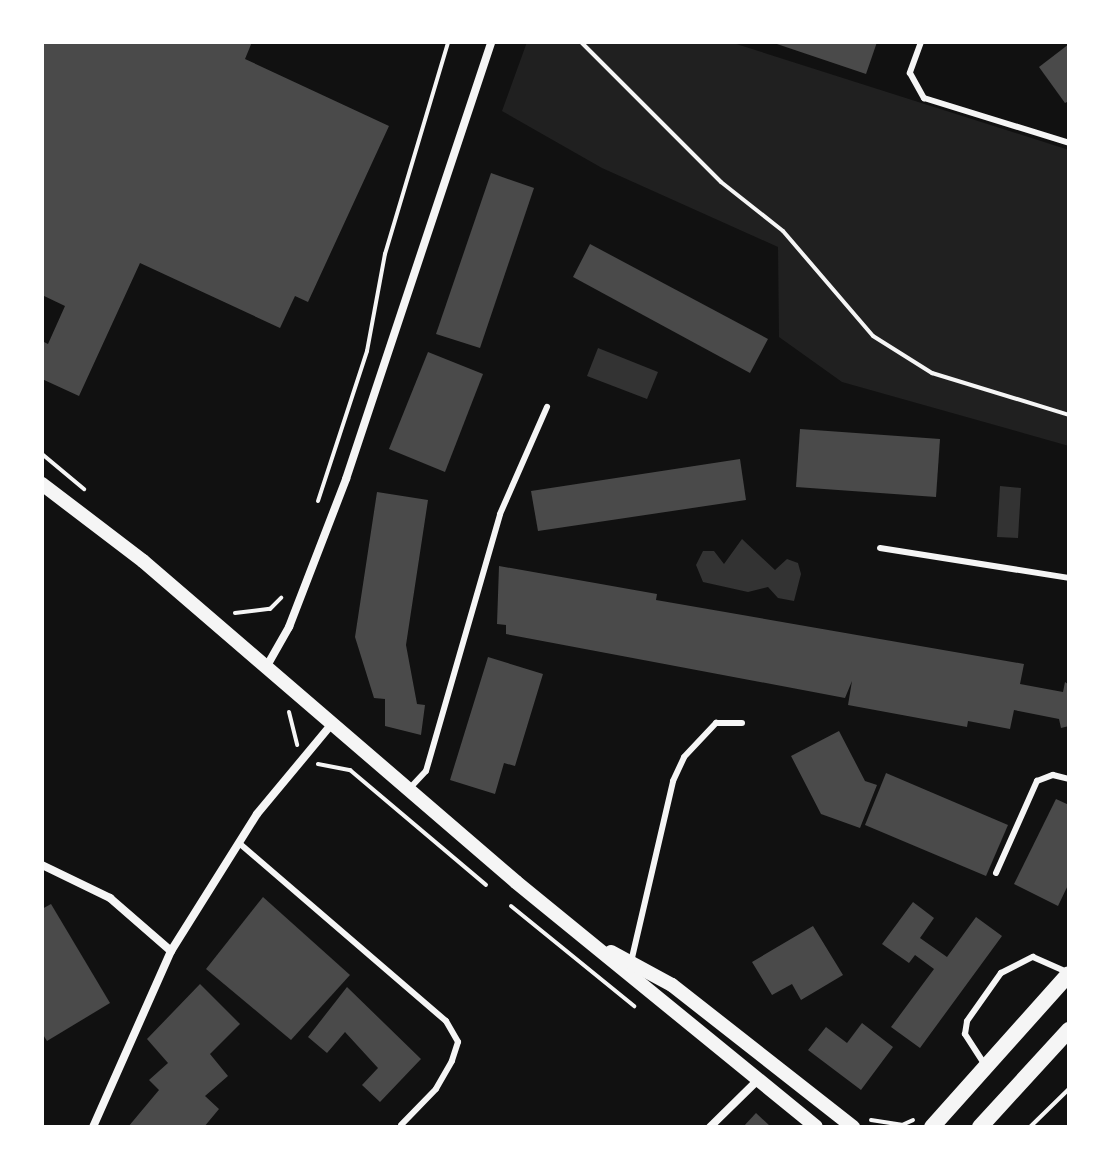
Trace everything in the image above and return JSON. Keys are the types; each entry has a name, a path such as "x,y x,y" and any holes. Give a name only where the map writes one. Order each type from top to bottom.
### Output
{"main road":[{"path":"932,1127 1069,974"},
{"path":"980,1127 1069,1030"}],"street":[{"path":"268,664 289,627 346,479 491,42"},
{"path":"42,484 268,664 331,725 408,791 816,1127"},
{"path":"93,1127 171,951 284,777 331,725"},
{"path":"42,865 110,898 171,951"},
{"path":"596,945 684,994 853,1127"},
{"path":"710,1127 759,1078"}],"lane":[{"path":"921,42 910,73 924,98 1069,143"},
{"path":"408,791 426,771 500,514 547,407"},
{"path":"880,548 1069,578"},
{"path":"631,962 673,781 684,757 716,723 742,723"},
{"path":"996,873 1037,781 1053,775 1069,779"},
{"path":"239,843 446,1021 458,1042 452,1061 436,1089 401,1125"},
{"path":"986,1067 965,1034 967,1021 1001,973 1033,957 1069,974"}],"path":[{"path":"313,516 367,351 385,254 448,42"},
{"path":"581,42 721,182 783,231 873,336 932,373 1069,415"},
{"path":"231,613 270,609 288,591"},
{"path":"1030,1127 1069,1089"},
{"path":"879,1122 902,1125 921,1113"}],"shaded area":[{"path":"527,42 730,42 1069,150 1069,446 842,382 779,337 778,247 602,168 502,111"},
{"path":"598,348 658,372 647,399 587,376"},
{"path":"1000,486 1021,488 1018,538 997,537"},
{"path":"742,539 775,570 787,559 798,563 801,574 794,601 778,598 768,587 748,592 703,582 696,565 703,551 714,551 724,564"}],"building":[{"path":"42,42 252,42 245,59 389,126 308,302 295,296 280,328 140,263 79,396 42,379 42,341 48,344 65,306 42,295"},
{"path":"771,42 877,42 866,74"},
{"path":"1069,44 1069,101 1065,103 1039,67"},
{"path":"491,173 534,188 480,348 436,334"},
{"path":"590,244 768,339 750,373 573,277"},
{"path":"428,352 483,374 445,472 389,449"},
{"path":"800,429 940,439 936,497 796,487"},
{"path":"740,459 746,500 538,531 531,491"},
{"path":"377,492 428,500 406,645 417,704 425,705 421,735 385,726 385,699 374,698 355,637"},
{"path":"499,566 657,594 656,600 1024,664 1020,684 1063,692 1065,682 1069,685 1069,726 1061,728 1059,719 1014,710 1010,729 968,721 967,727 848,705 852,681 845,698 506,634 506,625 497,624"},
{"path":"488,657 543,674 515,766 504,763 495,794 450,780"},
{"path":"839,731 865,781 877,785 860,828 821,814 791,756"},
{"path":"886,773 1008,825 986,876 865,825"},
{"path":"1056,799 1069,805 1069,883 1058,906 1014,884"},
{"path":"263,897 350,975 291,1040 206,969"},
{"path":"913,902 934,918 920,938 947,957 976,917 1002,936 920,1048 891,1027 934,969 915,955 909,963 882,944"},
{"path":"51,904 110,1003 47,1041 42,1033 42,909"},
{"path":"813,926 843,975 801,1000 792,984 772,995 752,962"},
{"path":"200,984 240,1024 210,1054 228,1076 205,1096 219,1109 204,1127 128,1127 159,1090 149,1080 168,1063 147,1039"},
{"path":"347,987 421,1059 380,1102 362,1085 378,1068 345,1032 327,1053 308,1037"},
{"path":"862,1023 893,1047 861,1090 808,1050 826,1027 847,1043"},
{"path":"756,1113 771,1127 743,1127"}]}
